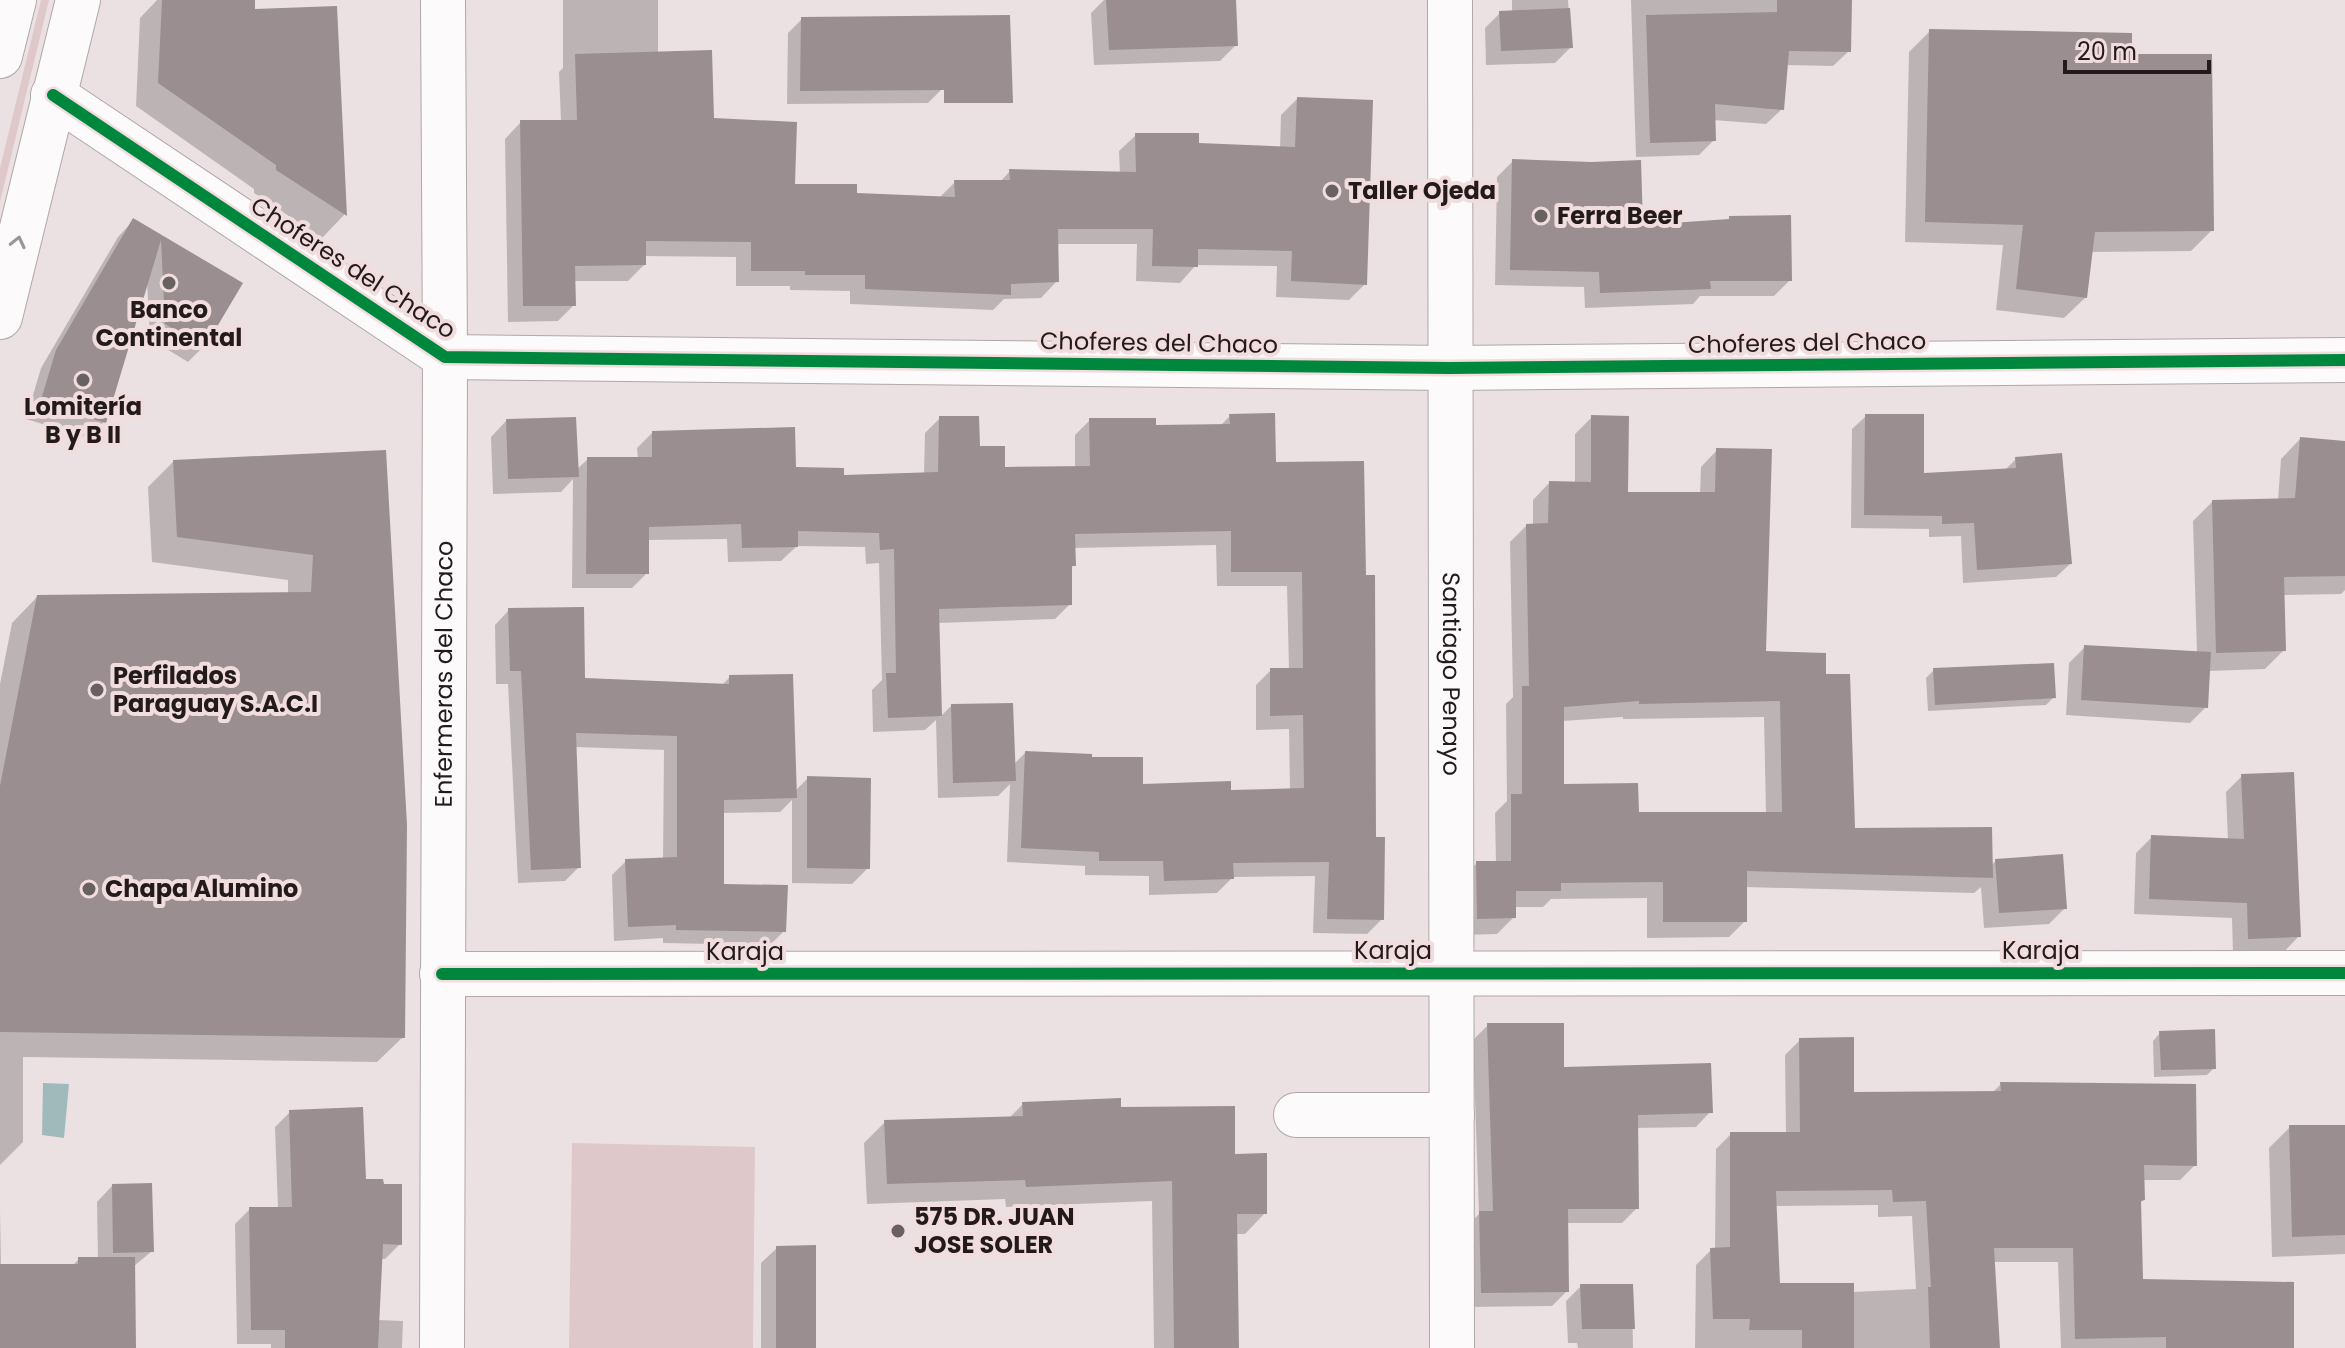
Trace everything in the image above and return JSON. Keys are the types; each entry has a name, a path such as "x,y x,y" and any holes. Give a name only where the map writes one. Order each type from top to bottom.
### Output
{"main road":[{"path":"0,56 14,0"},
{"path":"0,317 78,0"},
{"name":"Enfermeras del Chaco","path":"442,1348 443,0"},
{"name":"Santiago Penayo","path":"1450,0 1452,1348"},
{"name":"Choferes del Chaco","path":"53,95 445,357 1449,368 2345,360"},
{"name":"Karaja","path":"442,974 2345,973"},
{"path":"1296,1115 1452,1115"}],"shaded area":[{"path":"41,0 49,0 0,202 0,168"},
{"path":"572,1143 755,1147 753,1348 569,1348"}],"water":[{"path":"43,1083 69,1084 64,1138 42,1135"}],"building":[{"path":"162,0 255,0 255,9 337,6 347,216 276,170 276,165 158,83"},
{"path":"1106,0 1236,0 1238,46 1109,50"},
{"path":"1777,0 1852,0 1851,52 1789,51 1784,110 1715,104 1716,141 1650,143 1646,15 1777,12"},
{"path":"1570,8 1573,48 1501,51 1499,11"},
{"path":"1010,15 1013,103 944,103 944,90 800,91 801,17"},
{"path":"1929,29 2132,33 2132,54 2212,54 2214,231 2095,232 2087,298 2016,289 2023,225 1925,222"},
{"path":"712,50 714,118 797,122 795,184 857,184 857,193 955,197 954,180 1010,180 1009,169 1136,172 1135,133 1199,133 1199,143 1295,147 1297,97 1373,100 1367,285 1291,281 1292,251 1198,249 1198,267 1152,266 1153,229 1058,229 1059,282 1011,284 1011,295 865,289 865,275 751,271 751,242 646,241 646,265 575,266 576,306 523,306 520,120 577,120 575,54"},
{"path":"1512,159 1641,160 1643,225 1729,219 1729,216 1791,215 1792,281 1710,281 1711,289 1600,293 1599,272 1510,270"},
{"path":"133,218 243,283 205,347 165,324 161,240 106,423 40,403 56,350"},
{"path":"1275,413 1276,462 1364,461 1366,575 1375,575 1376,837 1385,837 1384,920 1327,919 1329,862 1233,863 1234,879 1164,881 1163,861 1099,861 1099,852 1021,848 1025,751 1092,754 1092,757 1143,757 1143,784 1231,781 1231,790 1304,788 1303,715 1270,716 1270,668 1303,668 1302,572 1231,572 1231,531 1075,534 1072,605 939,609 942,716 888,718 886,673 896,673 894,549 880,550 879,533 798,531 798,547 742,548 741,524 649,527 649,574 586,574 587,457 652,457 652,431 795,427 796,467 844,468 844,475 938,472 939,416 979,416 980,446 1005,446 1005,467 1090,466 1089,418 1156,418 1156,425 1230,424 1229,414"},
{"path":"1865,414 1924,414 1924,473 2016,468 2015,457 2062,453 2072,564 1977,570 1974,523 1942,524 1942,516 1864,515"},
{"path":"1591,415 1629,416 1628,492 1715,492 1716,448 1772,449 1766,651 1826,653 1826,674 1850,674 1855,828 1992,827 1993,878 1747,871 1747,922 1663,922 1663,882 1561,883 1561,891 1516,891 1516,918 1477,919 1476,861 1511,861 1511,794 1522,794 1522,686 1529,686 1526,524 1548,523 1549,481 1591,482","holes":["1639,701 1639,704 1780,701 1782,812 1639,812 1638,783 1564,784 1564,707"]},
{"path":"576,417 579,477 508,479 506,419"},
{"path":"2300,437 2345,441 2345,576 2284,577 2286,651 2216,653 2212,500 2295,498"},
{"path":"386,450 407,825 405,1038 0,1032 0,786 37,595 311,592 313,555 177,537 173,460"},
{"path":"584,607 585,678 729,684 729,675 793,674 797,798 724,800 724,884 788,885 786,932 676,930 676,925 628,927 625,859 677,857 677,736 576,733 581,868 531,870 521,671 510,671 508,608"},
{"path":"2084,645 2211,652 2208,708 2081,700"},
{"path":"2054,663 2056,698 1935,705 1933,668"},
{"path":"1013,703 1016,781 953,783 951,704"},
{"path":"2294,772 2301,937 2248,939 2247,903 2149,899 2151,835 2244,839 2241,774"},
{"path":"807,776 871,778 870,869 807,868"},
{"path":"2063,854 2067,909 1999,913 1995,859"},
{"path":"1487,1023 1564,1023 1564,1067 1711,1063 1713,1113 1638,1115 1639,1209 1568,1209 1569,1292 1481,1293 1479,1211 1493,1211"},
{"path":"2215,1029 2216,1069 2161,1070 2159,1031"},
{"path":"1854,1037 1854,1092 2001,1091 2000,1082 2196,1084 2197,1166 2144,1165 2145,1200 2141,1201 2143,1279 2294,1282 2294,1348 2166,1348 2166,1337 2075,1339 2073,1248 1994,1248 2000,1348 1930,1348 1928,1287 1931,1287 1926,1201 1893,1202 1892,1190 1776,1191 1780,1283 1854,1283 1854,1348 1802,1348 1802,1330 1749,1330 1750,1319 1713,1319 1710,1248 1730,1247 1730,1132 1800,1132 1799,1038"},
{"path":"1121,1098 1121,1107 1235,1106 1235,1154 1267,1153 1267,1214 1237,1214 1239,1348 1174,1348 1172,1181 1026,1187 1025,1180 887,1184 884,1120 1023,1116 1022,1102"},
{"path":"363,1107 366,1179 383,1179 384,1184 402,1184 402,1245 383,1244 378,1348 285,1348 285,1330 251,1330 249,1207 292,1207 289,1110"},
{"path":"2289,1125 2345,1125 2345,1235 2292,1237"},
{"path":"152,1183 154,1252 113,1253 112,1184"},
{"path":"816,1245 816,1348 776,1348 776,1246"},
{"path":"78,1257 135,1257 136,1348 0,1348 0,1264 78,1264"},
{"path":"1580,1284 1633,1284 1635,1329 1582,1329"}],"cycle path":[{"path":"53,95 445,357 1449,368 2345,360"},
{"path":"442,974 2345,973"}],"place":[{"name":"Taller Ojeda","path":"1332,191"},
{"name":"Ferra Beer","path":"1541,216"},
{"name":"Banco Continental","path":"169,283"},
{"name":"Lomitería B y B II","path":"83,380"},
{"name":"Perfilados Paraguay S.A.C.I","path":"97,690"},
{"name":"Chapa Alumino","path":"89,889"},
{"name":"575 DR. JUAN JOSE SOLER","path":"898,1231"}]}
